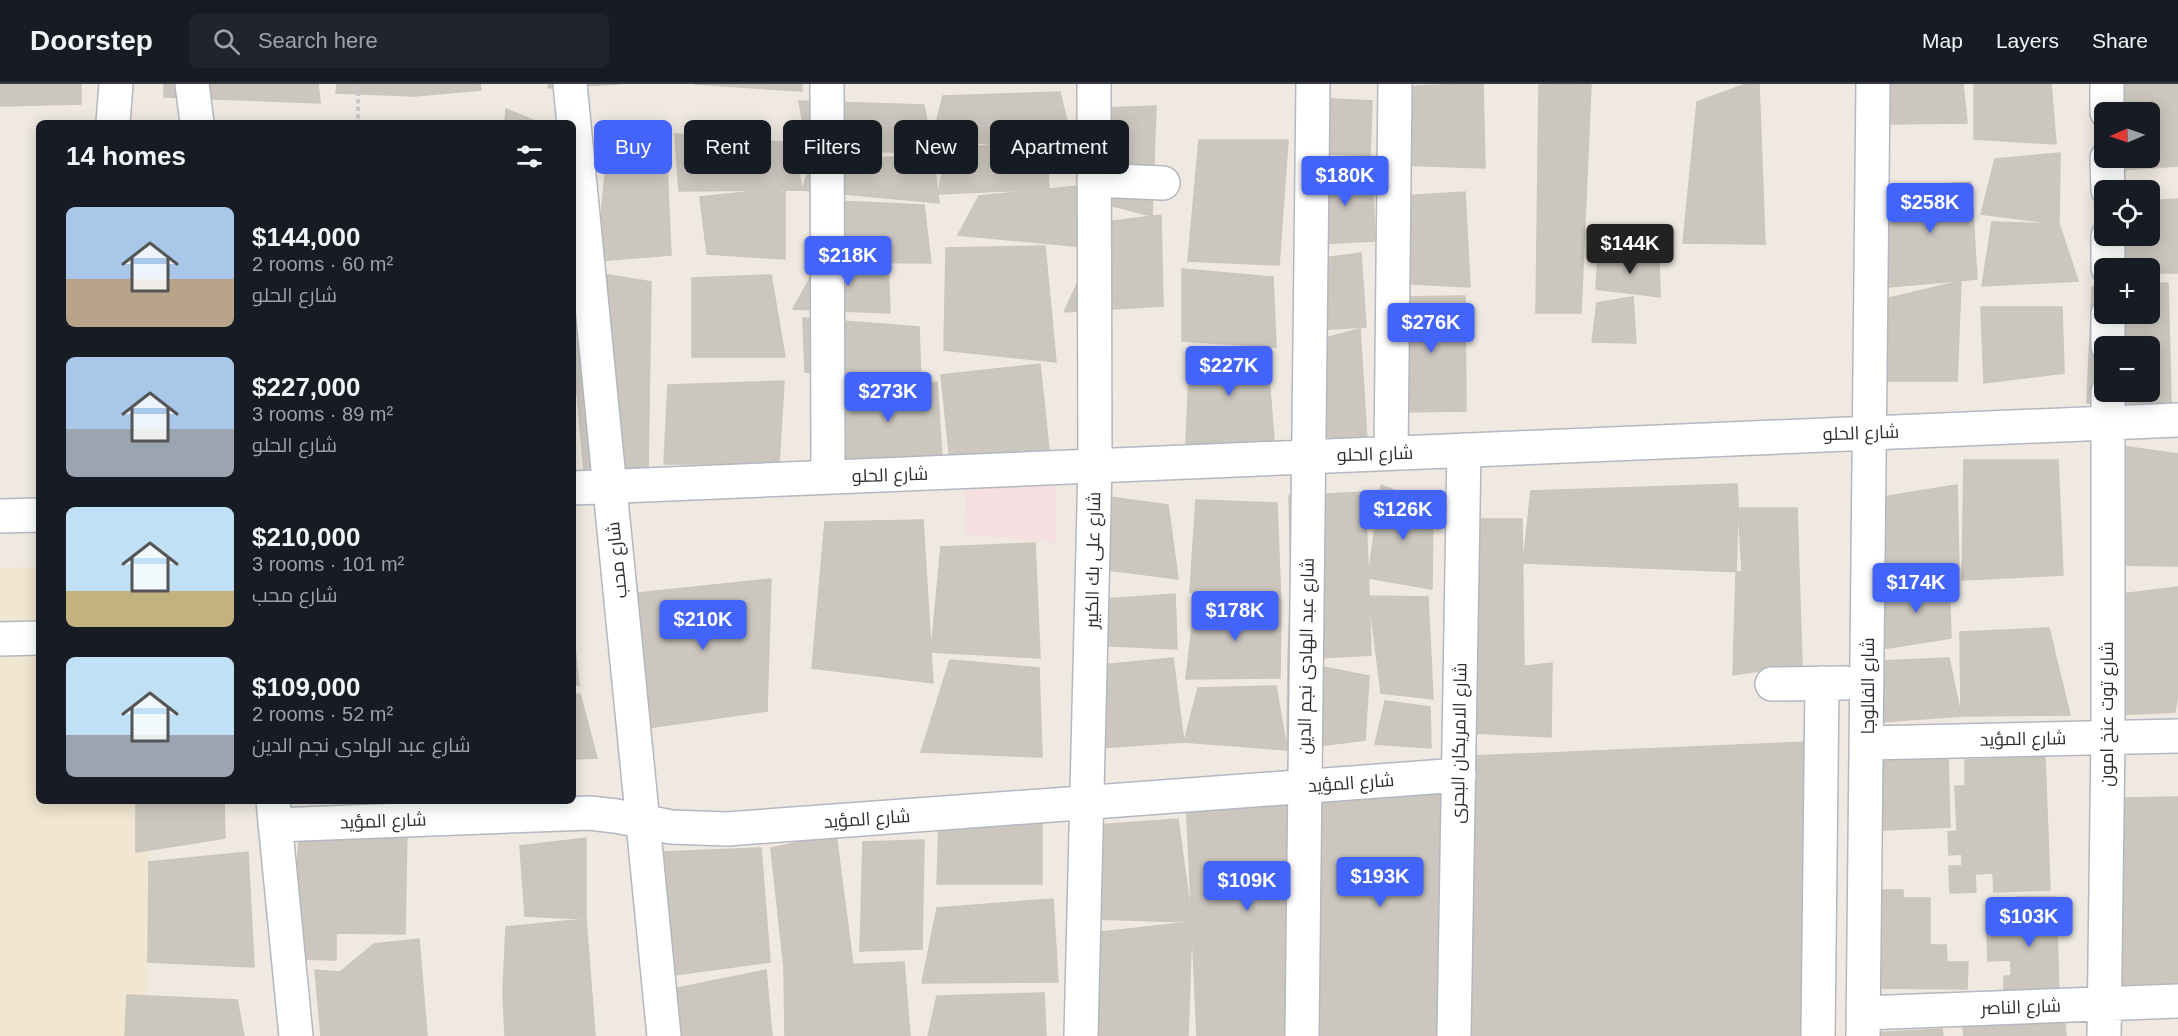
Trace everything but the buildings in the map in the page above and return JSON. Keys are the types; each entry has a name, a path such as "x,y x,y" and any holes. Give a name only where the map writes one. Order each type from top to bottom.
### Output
{"street":[{"path":"113,120 116,84"},
{"path":"192,84 197,120"},
{"name":"شارع محب","path":"570,84 573,120"},
{"path":"827,84 828,477"},
{"name":"شارع على بك الكبير","path":"1081,1036 1095,466 1094,84"},
{"name":"شارع عبد الهادى نجم الدين","path":"1302,1036 1313,84"},
{"path":"1391,453 1395,84"},
{"name":"شارع الفالوجا","path":"1863,1024 1873,84"},
{"path":"2107,84 2107,102"},
{"name":"شارع محب","path":"576,146 664,1036"},
{"path":"1094,180 1163,183"},
{"name":"شارع الحلو","path":"576,489 1870,433 2108,407 2178,420"},
{"name":"شارع توت عنخ امون","path":"2103,1036 2108,738 2108,407"},
{"name":"شارع الامريكان البحرى","path":"1455,1036 1464,450"},
{"path":"0,516 36,514"},
{"path":"0,639 36,638"},
{"path":"1818,1036 1822,683"},
{"path":"1772,684 1868,683"},
{"name":"شارع المؤيد","path":"1867,742 2178,736"},
{"name":"شارع المؤيد","path":"274,813 589,813 690,828 727,829 1459,775"},
{"path":"274,813 296,1036"},
{"name":"شارع الناصر","path":"1863,1024 2103,1004 2178,1001"}],"path":[{"path":"358,84 358,120"}],"shaded area":[{"path":"1055,483 1057,543 965,534 966,486"},
{"path":"0,567 36,567 36,804 149,804 147,1036 0,1036"}]}
